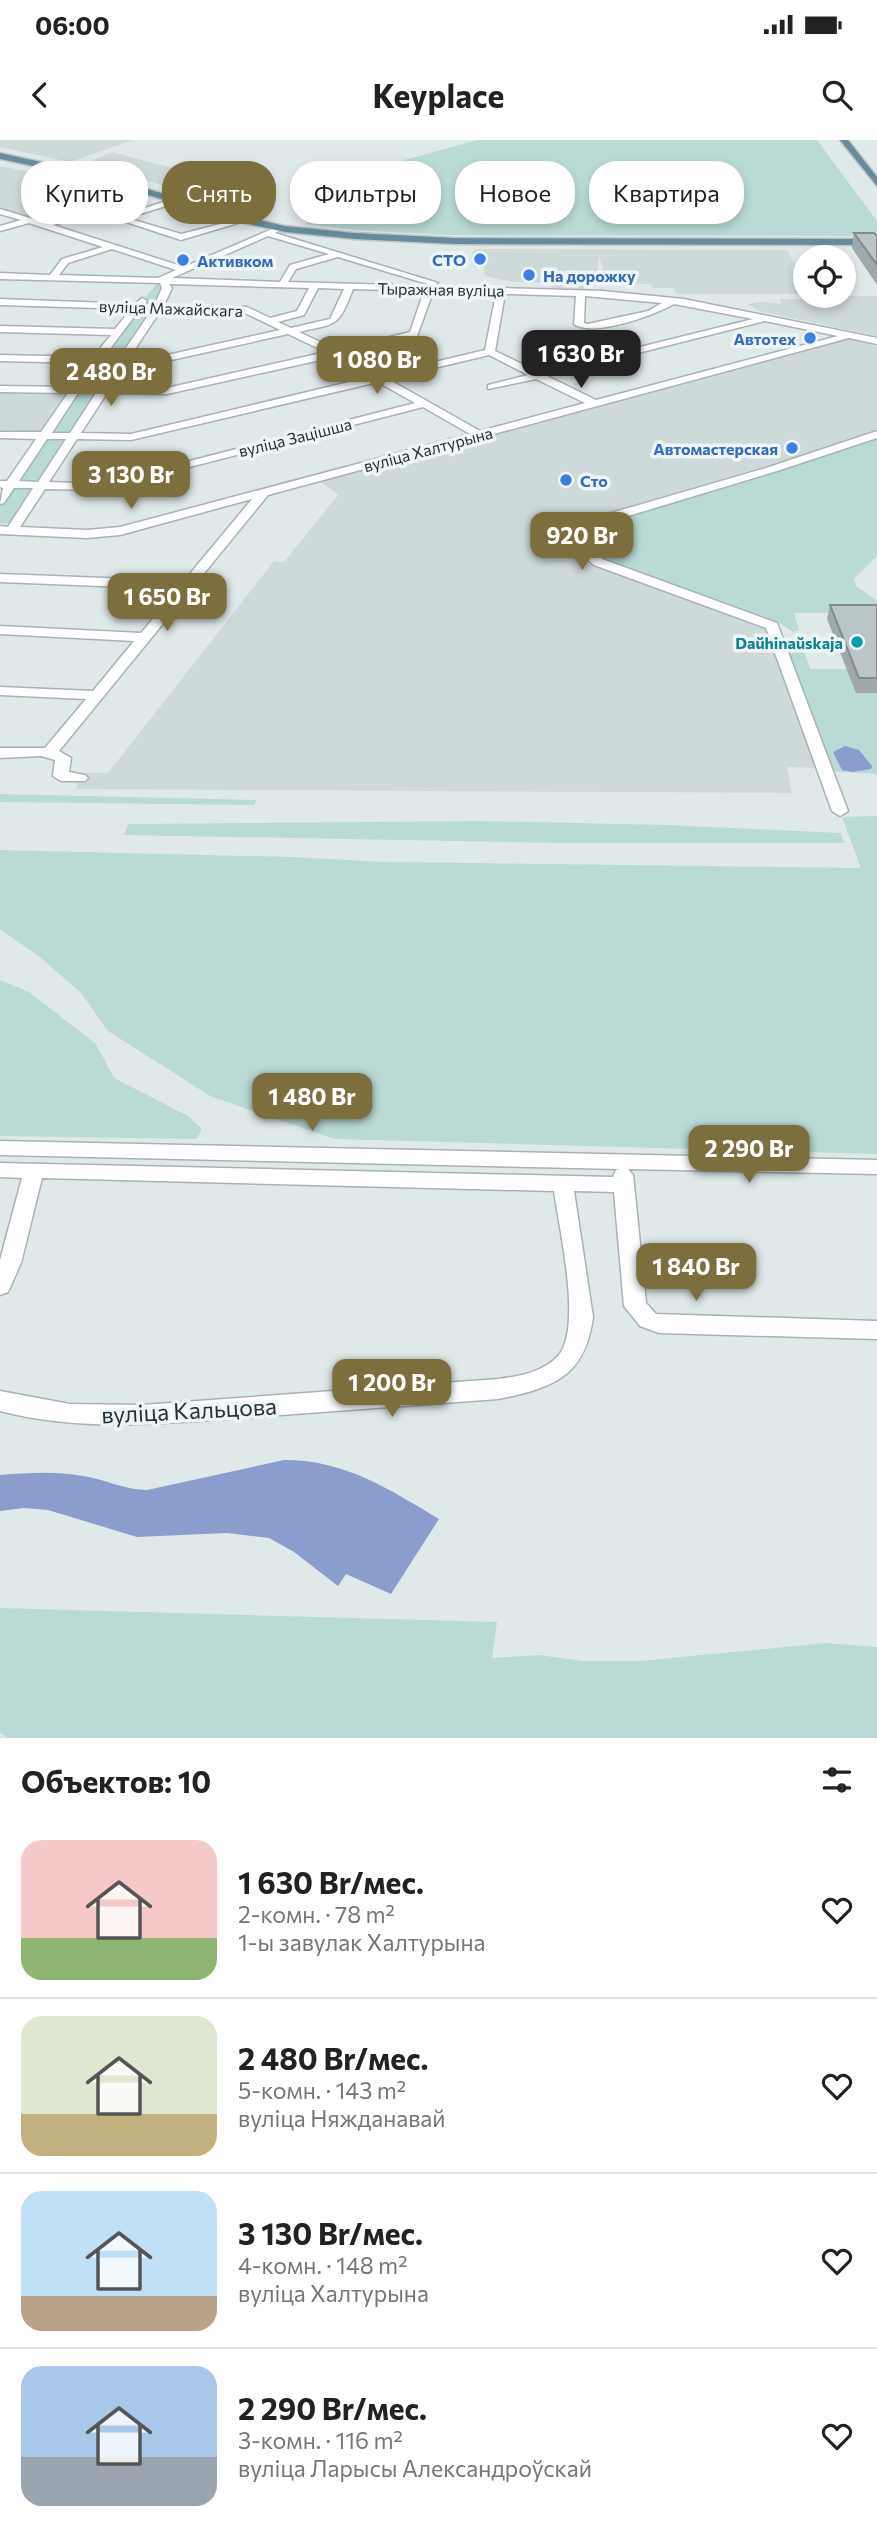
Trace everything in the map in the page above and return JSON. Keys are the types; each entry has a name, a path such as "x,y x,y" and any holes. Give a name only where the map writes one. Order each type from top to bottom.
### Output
{"main road":[{"path":"844,140 877,183"},
{"path":"0,154 162,196"},
{"path":"262,224 354,236 442,241 877,242"}],"street":[{"path":"148,196 156,194"},
{"path":"162,204 118,218 181,237 229,224"},
{"path":"0,211 21,218"},
{"path":"0,229 21,222"},
{"path":"40,224 182,269"},
{"path":"0,500 5,485 46,436 95,361 137,307 162,281 182,269 279,228"},
{"path":"267,233 451,289"},
{"path":"52,278 65,261 111,247"},
{"path":"282,285 293,267 339,254"},
{"name":"Тыражная вуліца","path":"0,276 581,293 672,300 877,341"},
{"path":"6,531 41,486 158,307 167,289 162,281"},
{"path":"265,296 271,285"},
{"path":"270,321 301,313 315,286"},
{"path":"0,358 154,361 336,318 349,287"},
{"path":"0,389 102,392 175,390 335,353 414,334 429,289"},
{"path":"490,352 501,290"},
{"path":"581,293 579,324 587,327 651,313 672,300"},
{"name":"вуліца Мажайскага","path":"0,302 242,309 335,353 479,435"},
{"path":"492,387 766,318"},
{"path":"0,329 117,332"},
{"name":"вуліца Халтурына","path":"6,531 87,534 120,531 851,336"},
{"path":"0,435 131,437 490,352 593,403"},
{"name":"вуліца Зацішша","path":"5,485 100,487 424,404"},
{"path":"840,811 772,626 598,562 583,548 583,533 591,523 769,470 877,434"},
{"path":"49,752 262,495"},
{"path":"0,578 184,586"},
{"path":"0,630 142,637"},
{"path":"0,691 95,695"},
{"path":"0,753 49,752 62,758 61,776 80,778"},
{"path":"0,1148 877,1167"},
{"path":"622,1161 635,1306 648,1321 659,1324 877,1330"},
{"path":"0,1170 624,1185"},
{"path":"0,1286 10,1263 34,1171"},
{"name":"вуліца Кальцова","path":"0,1401 42,1412 93,1416 142,1415 498,1389 541,1380 569,1360 578,1348 581,1333 582,1317 563,1184"}],"shaded area":[{"path":"0,140 133,140 73,161 0,147"},
{"path":"112,152 146,161 91,161"},
{"path":"148,162 162,165 162,185 148,181"},
{"path":"0,166 21,170 21,215 0,208"},
{"path":"787,250 793,262 793,294 676,294 674,288 652,288 651,284 607,284 599,256 598,270 589,289 552,288 551,283 512,282 485,276 484,267 474,266 473,251"},
{"path":"856,296 877,296 877,336 759,311 747,304 781,304 780,299 793,299 793,308 856,308"},
{"path":"852,338 877,347 877,429 780,462 563,526 587,564 767,627 791,701 817,768 787,767 792,793 76,789 82,773 108,773 274,561 284,562 338,495 320,481"},
{"path":"0,391 65,393 41,431 0,430"}],"green space":[{"path":"478,140 817,140 877,221 877,232 870,236 448,235 353,230 304,224 441,224 441,161 401,161"},
{"path":"157,283 166,283 167,288 16,524 0,523 0,500 117,332"},
{"path":"877,438 877,556 854,579 856,586 877,601 877,613 794,613 799,630 793,632 778,622 617,565 603,556 594,545 592,534 598,526 623,516"},
{"path":"789,648 802,650 810,669 877,669 877,778 876,774 827,771 793,669"},
{"path":"0,794 256,800 254,805 0,802"},
{"path":"877,816 877,1154 334,1139 210,1096 108,1031 81,993 41,958 0,929 0,850 292,857 385,862 861,868 842,817"},
{"path":"479,821 667,825 841,833 844,843 562,843 124,835 128,824"},
{"path":"0,980 29,992 96,1044 114,1078 188,1116 202,1129 196,1139 0,1136"},
{"path":"0,1608 497,1622 492,1658 539,1655 583,1661 640,1661 826,1643 877,1647 877,1738 8,1738 0,1733"}],"water":[{"path":"845,746 859,750 872,766 871,769 853,772 842,770 833,752"},
{"path":"284,1460 327,1465 366,1478 439,1519 391,1594 346,1574 338,1586 294,1552 269,1538 227,1533 137,1537 48,1510 24,1508 0,1511 0,1475 73,1474 147,1490"}],"building":[{"path":"854,233 874,233 877,236 877,265"},
{"path":"830,605 877,605 877,678 859,678"}],"place":[{"name":"СТО","path":"480,259"},
{"name":"Активком","path":"183,260"},
{"name":"На дорожку","path":"529,275"},
{"name":"Автотех","path":"810,338"},
{"name":"Автомастерская","path":"792,448"},
{"name":"Сто","path":"566,480"},
{"name":"Daŭhinaŭskaja","path":"857,642"}]}
